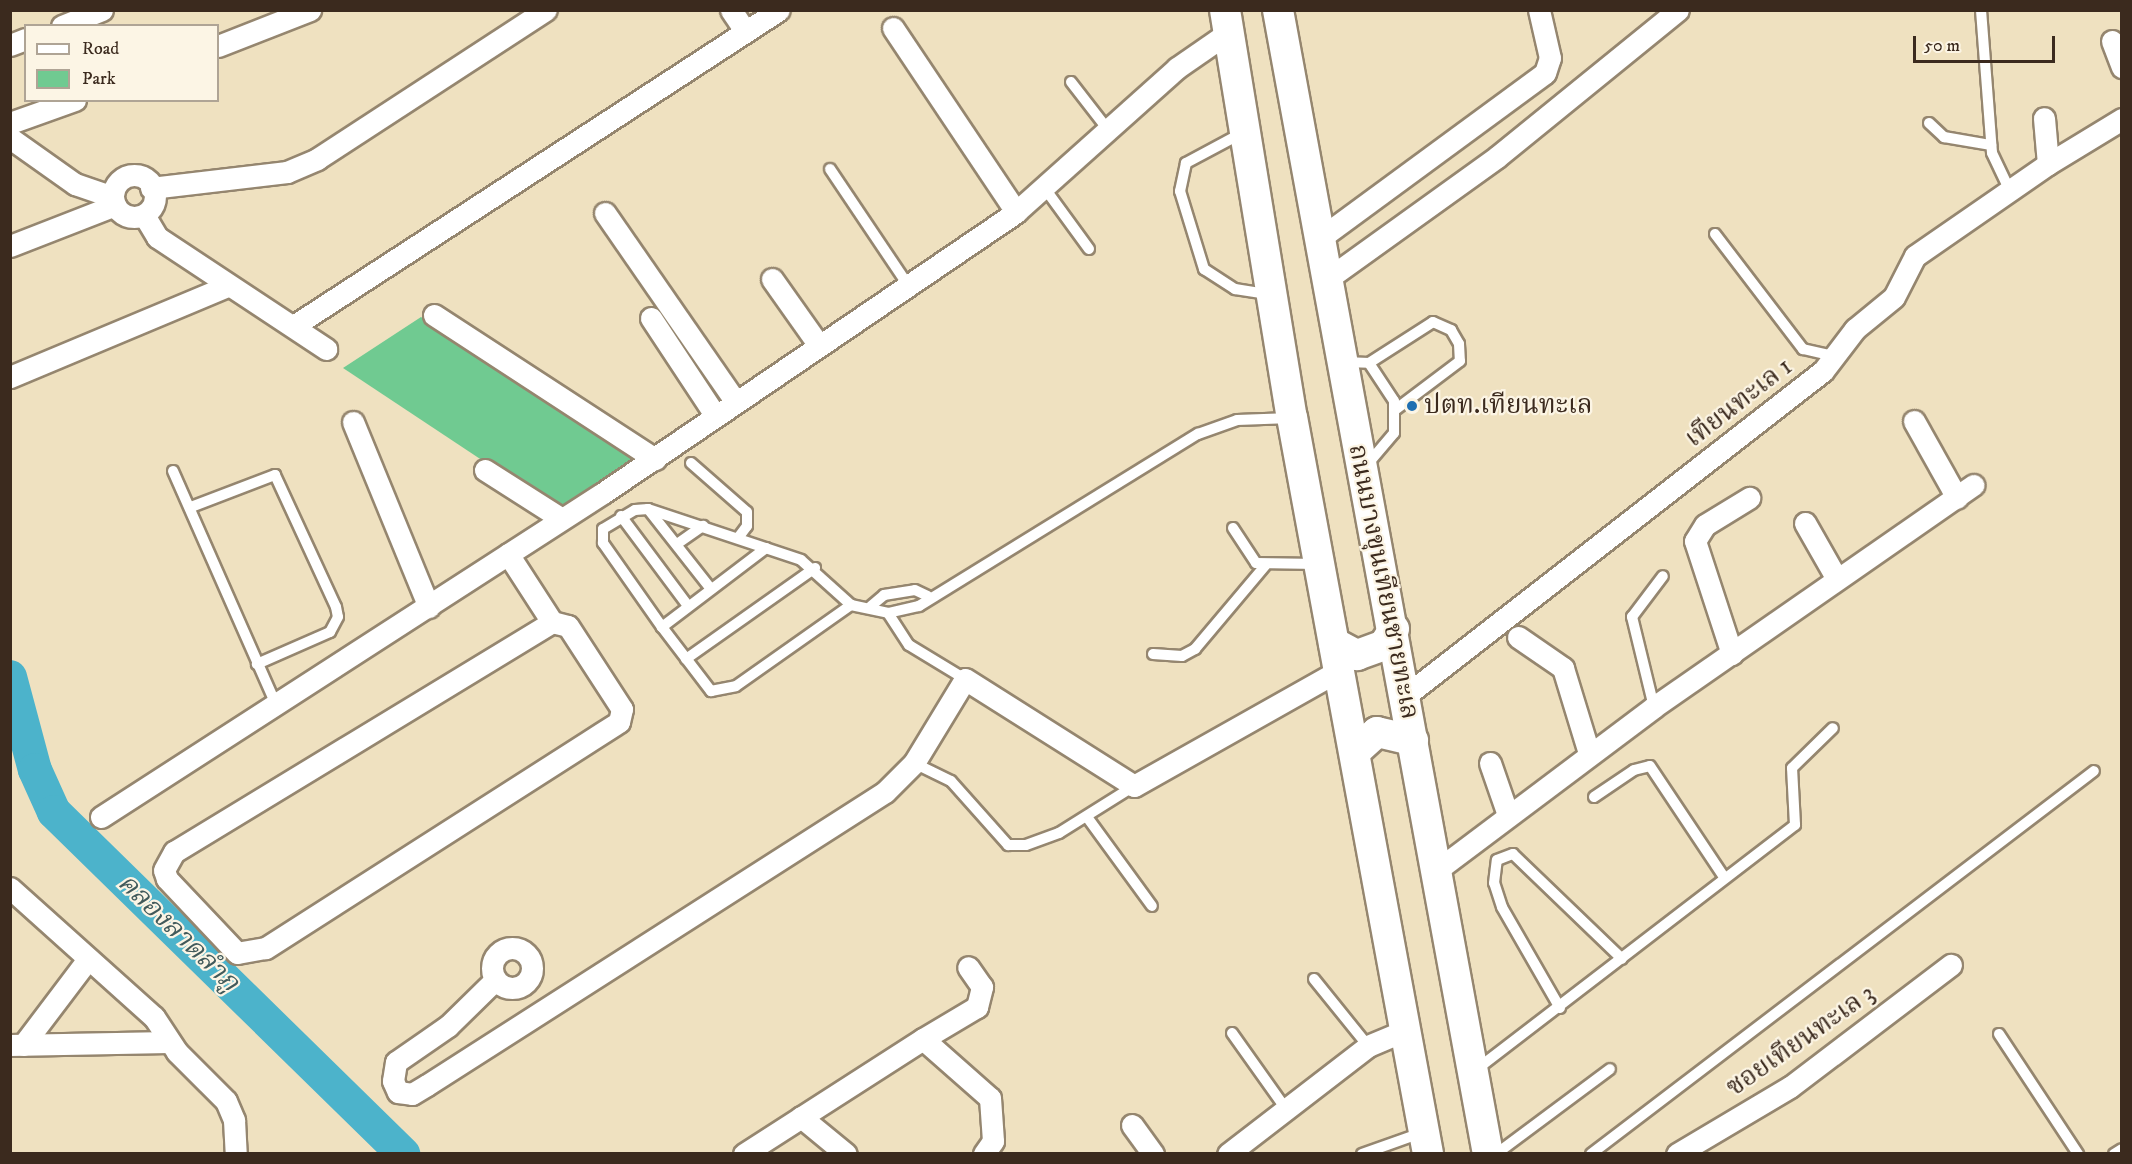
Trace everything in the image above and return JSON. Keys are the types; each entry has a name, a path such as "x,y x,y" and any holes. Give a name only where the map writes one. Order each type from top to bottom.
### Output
{"main road":[{"name":"ถนนบางขุนเทียนชายทะเล","path":"1278,10 1326,280 1355,363 1362,470 1394,629 1488,1154"},
{"path":"1227,21 1318,564 1357,750 1426,1143"},
{"path":"1337,657 1357,655 1384,645 1394,629"},
{"path":"1357,750 1377,732 1413,740"}],"street":[{"path":"219,46 310,10"},
{"path":"151,188 287,172 317,159 546,10"},
{"path":"731,10 745,31"},
{"path":"294,325 779,10"},
{"path":"1319,239 1545,73 1548,35 1539,10"},
{"path":"1326,280 1497,157 1678,10"},
{"path":"67,24 97,12"},
{"path":"101,816 277,708 655,459 818,344 1016,212 1046,190 1227,21"},
{"path":"893,28 1016,212"},
{"path":"2112,41 2121,67"},
{"path":"10,123 69,102"},
{"path":"2044,118 2048,164"},
{"name":"เทียนทะเล 1","path":"1405,696 1776,408 1835,356 1855,329 1894,297 1915,256 2011,193 2048,164 2121,119"},
{"path":"10,138 75,184 114,201 128,216 144,215 155,203 148,180 129,176 118,183 114,201"},
{"path":"10,246 114,201"},
{"path":"605,213 735,401"},
{"path":"144,215 157,237 228,286 294,325 326,349"},
{"path":"772,279 818,344"},
{"path":"10,377 228,286"},
{"path":"434,315 655,459"},
{"path":"651,318 715,415"},
{"path":"1437,870 1507,812 1589,753 1965,491 1914,421"},
{"path":"353,422 429,607"},
{"path":"485,470 562,519"},
{"path":"1732,654 1695,541 1705,525 1749,498"},
{"path":"1805,523 1837,579"},
{"path":"508,554 552,622 568,626 622,709 619,722 265,948 237,953 166,879 164,870 174,852 552,622"},
{"path":"1518,637 1563,668 1589,753"},
{"path":"495,980 448,1026 396,1062 393,1082 398,1092 412,1094 427,1085 885,792 914,764 965,679 1134,786 1337,657"},
{"path":"1490,763 1507,812"},
{"path":"10,888 154,1017 169,1042 226,1101 234,1120 236,1154"},
{"path":"17,1045 88,959"},
{"name":"ซอยเทียนทะเล 3","path":"1677,1154 1790,1087 1951,965"},
{"path":"744,1154 977,1007 982,987 968,967"},
{"path":"1228,1154 1368,1047 1406,1030"},
{"path":"923,1039 990,1098 993,1141 984,1154"},
{"path":"17,1045 169,1042"},
{"path":"801,1117 846,1154"},
{"path":"1132,1125 1153,1154"}],"lane":[{"path":"1981,10 1991,145 2011,193"},
{"path":"1071,82 1109,131"},
{"path":"1929,123 1944,137 1991,145"},
{"path":"1245,132 1186,163 1180,191 1204,268 1235,289 1271,294"},
{"path":"830,169 908,285"},
{"path":"1046,190 1089,249"},
{"path":"1716,234 1803,349 1835,356"},
{"path":"1355,363 1433,322 1451,330 1459,344 1460,361 1395,410"},
{"path":"1355,363 1382,377 1395,410 1394,433 1362,470"},
{"path":"888,613 919,606 928,596 1198,434 1237,420 1292,417"},
{"path":"691,463 747,512 747,526 738,538"},
{"path":"173,471 191,507 277,708"},
{"path":"191,507 275,475 336,607 338,617 330,632 258,664"},
{"path":"648,508 711,589"},
{"path":"851,605 815,568 766,548 648,508 621,516 603,529 603,543 662,627 711,691 724,691 851,605 871,606 888,613 909,645 965,679"},
{"path":"621,516 688,606"},
{"path":"677,544 703,526"},
{"path":"1233,528 1247,554 1265,566 1318,564"},
{"path":"662,627 766,548"},
{"path":"1153,654 1182,656 1195,649 1265,566"},
{"path":"686,658 815,568"},
{"path":"1654,707 1632,616 1663,576"},
{"path":"871,606 884,595 915,590 928,596"},
{"path":"1472,1073 1560,1008 1724,877 1795,825 1792,768 1833,728"},
{"path":"914,764 951,782 1008,845 1037,841 1087,817 1134,786"},
{"path":"1594,797 1634,770 1650,766 1724,877"},
{"path":"1591,1154 2094,771"},
{"path":"1087,817 1152,906"},
{"path":"1560,1008 1502,907 1494,884 1497,860 1513,854 1622,959"},
{"path":"1314,979 1368,1047"},
{"path":"1232,1033 1286,1109"},
{"path":"1999,1034 2078,1154"},
{"path":"1496,1154 1610,1069"},
{"path":"1362,1154 1426,1143"},
{"path":"2114,1154 2121,1149"}],"green space":[{"path":"421,317 638,460 560,512 343,368"}],"waterway":[{"name":"คลองลาดลำภู","path":"10,677 35,770 54,812 403,1154"}],"place":[{"name":"ปตท.เทียนทะเล","path":"1412,406"}]}
